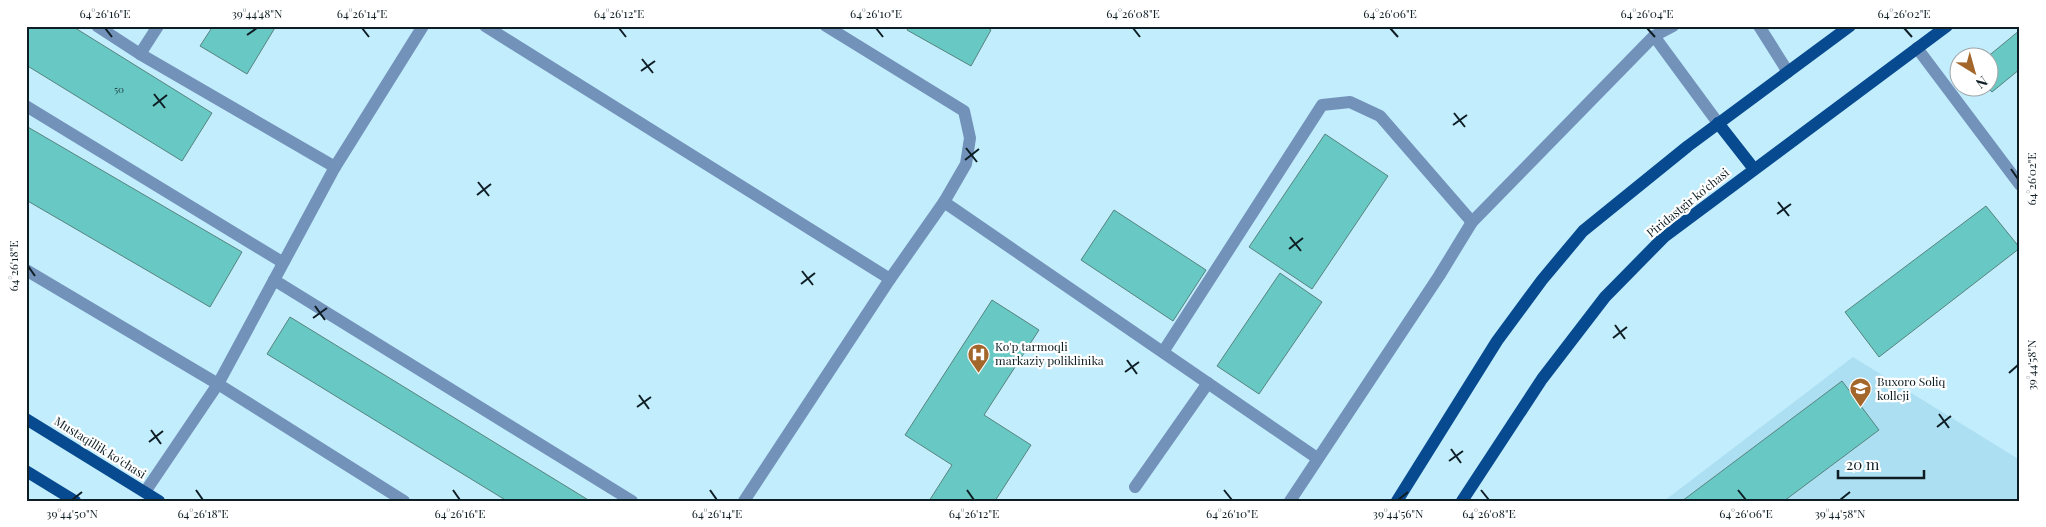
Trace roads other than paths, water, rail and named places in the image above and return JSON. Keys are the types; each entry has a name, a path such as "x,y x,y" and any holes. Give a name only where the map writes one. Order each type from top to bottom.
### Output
{"main road":[{"path":"1397,501 1497,341 1542,280 1577,238 1718,123 1850,26"},
{"name":"Piridastgir ko'chasi","path":"1462,501 1542,379 1605,297 1664,237 1948,26"},
{"path":"1718,123 1754,169"},
{"name":"Mustaqillik ko'chasi","path":"26,419 159,501"},
{"path":"26,470 75,501"}],"lane":[{"path":"97,26 140,54 335,167"},
{"path":"140,54 158,26"},
{"path":"145,492 218,384 282,262 335,167 423,26"},
{"path":"486,26 890,279"},
{"path":"744,501 890,279 944,202 966,164 970,138 964,111 826,26"},
{"path":"1290,501 1439,276 1472,222 1654,36 1673,26"},
{"path":"1759,26 1788,72"},
{"path":"1654,36 1718,123"},
{"path":"1917,48 2020,185"},
{"path":"1163,352 1322,104 1350,102 1380,116 1472,222"},
{"path":"26,106 282,262"},
{"path":"944,202 1317,458"},
{"path":"26,270 218,384 404,501"},
{"path":"274,280 632,501"},
{"path":"1135,487 1208,383"}],"place":[{"name":"Ko'p tarmoqli markaziy poliklinika","path":"979,373"},
{"name":"Buxoro Soliq kolleji","path":"1861,408"}]}
